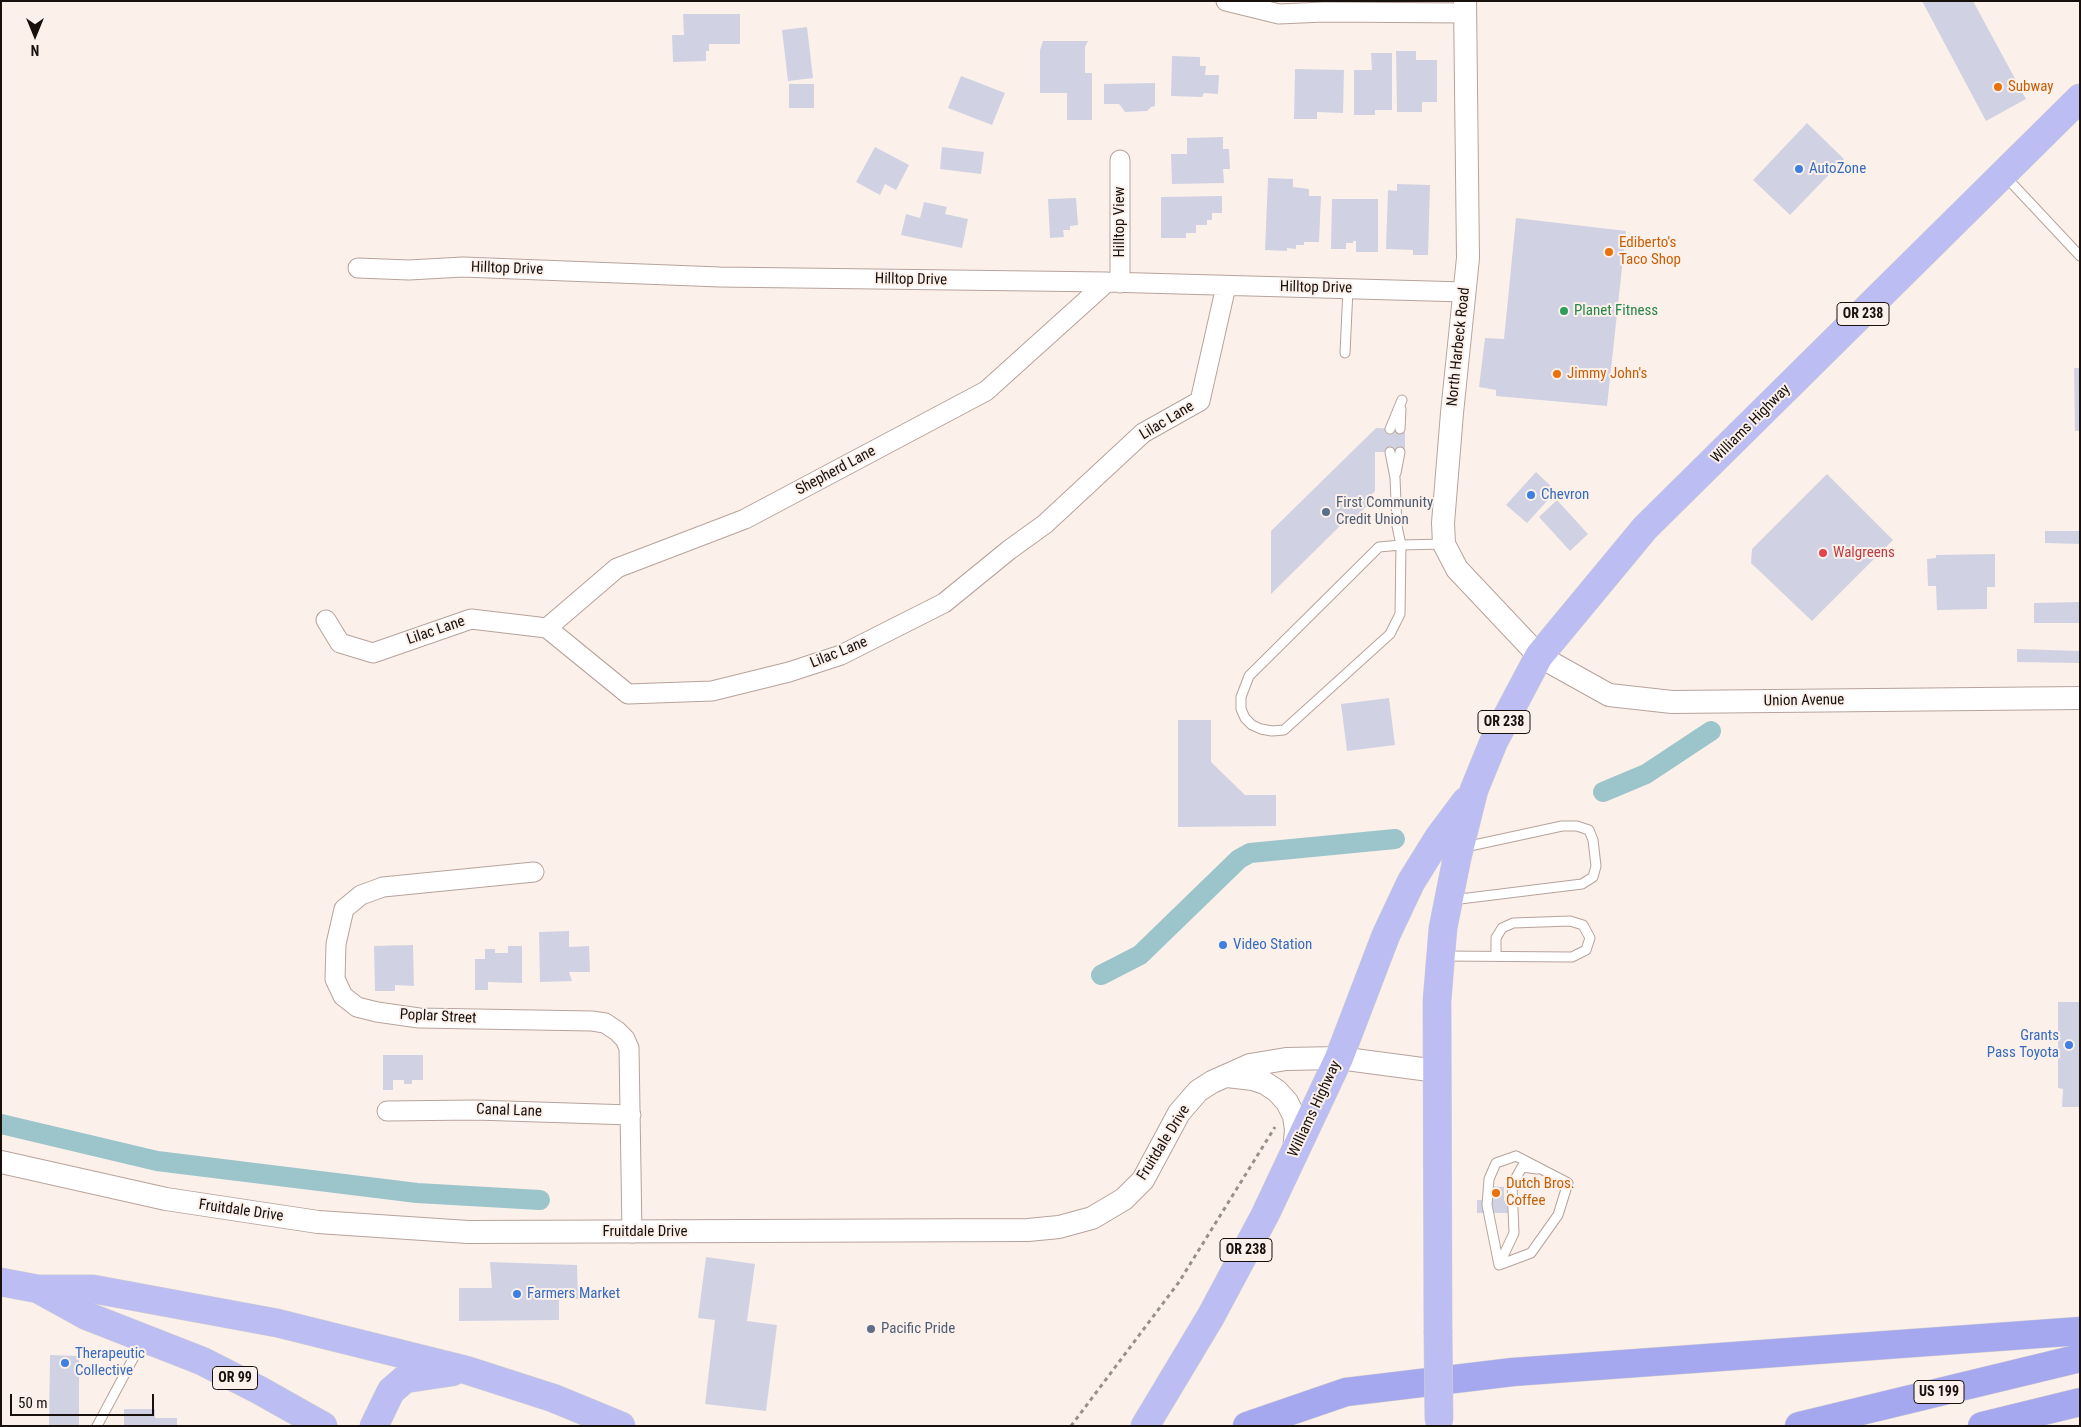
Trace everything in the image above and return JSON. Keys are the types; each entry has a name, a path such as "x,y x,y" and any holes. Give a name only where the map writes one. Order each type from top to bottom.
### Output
{"highway":[{"path":"1247,1426 1346,1392 1513,1372 2080,1331"},
{"name":"US 199","path":"1799,1426 2080,1358"},
{"path":"1982,1426 2080,1402"}],"main road":[{"name":"Williams Highway","path":"1439,1423 1437,1001 1443,928 1460,848 1474,790 1494,741 1539,656 1645,528 2080,98"},
{"name":"Williams Highway","path":"1145,1426 1211,1316 1265,1215 1339,1058 1386,935 1411,882 1439,837 1474,790"},
{"name":"OR 99","path":"1,1282 38,1289 92,1289 277,1322 466,1370 553,1398 621,1426"},
{"name":"OR 99","path":"38,1289 87,1316 202,1362 259,1390 323,1426"},
{"path":"144,1338 152,1324 198,1309"},
{"path":"374,1426 391,1392 405,1379 466,1370"}],"street":[{"path":"1226,1 1279,14 1465,7"},
{"name":"North Harbeck Road","path":"1465,7 1468,258 1452,413 1443,523 1444,544 1457,569 1539,656"},
{"name":"Hilltop View","path":"1113,282 1120,160"},
{"name":"Hilltop Drive","path":"358,268 409,270 463,267 720,277 1113,282 1465,292"},
{"name":"Shepherd Lane","path":"547,628 617,568 745,519 986,391 1113,282"},
{"name":"Lilac Lane","path":"326,620 340,643 373,653 471,619 547,628 628,694 712,691 789,672 841,655 944,603 1009,550 1046,524 1143,433 1200,401 1226,286"},
{"name":"Union Avenue","path":"1539,656 1609,695 1672,702 2080,698"},
{"name":"Poplar Street","path":"534,872 384,887 361,895 344,908 336,944 336,979 343,996 357,1007 377,1012 419,1018 592,1021 605,1023 617,1031 625,1039 629,1048 632,1233"},
{"name":"Fruitdale Drive","path":"1,1162 166,1199 318,1222 468,1232 632,1233 1028,1230 1059,1227 1092,1218 1124,1199 1143,1180 1180,1113 1198,1091 1212,1082 1250,1065 1266,1061 1339,1058 1437,1071"},
{"path":"1227,1076 1240,1076 1265,1083 1277,1091 1294,1116 1296,1130 1294,1153"},
{"name":"Canal Lane","path":"387,1111 476,1110 631,1115"}],"lane":[{"path":"2003,174 2080,256"},
{"path":"1345,354 1348,289"},
{"path":"1390,429 1402,400 1400,429"},
{"path":"1390,452 1395,478 1397,526 1401,546 1400,614 1390,634 1284,730 1272,731 1252,725 1245,718 1241,709 1241,697 1249,676 1379,547 1401,546 1444,544"},
{"path":"1395,478 1400,452"},
{"path":"1449,900 1582,884 1593,877 1596,866 1593,840 1588,830 1577,826 1562,826 1460,848"},
{"path":"1441,956 1572,957 1586,950 1590,938 1583,925 1570,921 1513,924 1502,928 1496,938 1496,956"},
{"path":"1516,1156 1544,1169 1568,1184 1558,1215 1531,1253 1500,1265 1487,1205 1489,1179 1496,1163 1516,1156"},
{"path":"1500,1265 1514,1233 1512,1185 1522,1167 1544,1169"},
{"path":"97,1426 144,1338"}],"path":[{"path":"1071,1426 1180,1282 1288,1105"}],"building":[{"path":"1922,1 1973,1 2026,99 1986,121"},
{"path":"683,14 740,14 740,44 709,44 709,51 706,51 706,61 673,62 672,35 684,35"},
{"path":"807,27 813,78 788,81 782,30"},
{"path":"1043,41 1088,41 1085,47 1085,73 1092,73 1092,120 1067,120 1067,93 1040,93 1040,50"},
{"path":"1396,51 1416,51 1416,60 1437,60 1437,102 1422,102 1422,112 1397,112"},
{"path":"1371,53 1392,53 1392,110 1375,110 1375,115 1354,115 1354,70 1372,70"},
{"path":"1172,56 1200,57 1200,66 1206,66 1205,75 1219,75 1218,94 1204,93 1202,97 1171,96"},
{"path":"1295,69 1344,70 1343,113 1317,112 1317,119 1294,119"},
{"path":"961,76 1005,93 992,125 948,108"},
{"path":"1155,83 1155,106 1147,111 1125,112 1119,104 1104,104 1104,84"},
{"path":"789,84 814,84 814,108 789,108"},
{"name":"AutoZone","path":"1807,123 1844,159 1790,215 1753,180"},
{"path":"1223,137 1223,149 1229,149 1230,169 1223,169 1224,183 1172,184 1171,154 1187,154 1187,138"},
{"path":"875,147 909,165 896,190 885,184 880,195 856,182"},
{"path":"942,147 984,152 981,174 940,169"},
{"path":"1268,178 1293,179 1293,187 1309,189 1309,196 1321,196 1319,242 1304,242 1304,245 1296,245 1296,249 1287,248 1287,251 1265,250"},
{"path":"1397,184 1430,185 1428,255 1413,255 1413,250 1386,249 1388,190 1397,191"},
{"path":"1222,196 1222,213 1212,213 1212,220 1207,220 1207,225 1196,225 1196,233 1186,233 1186,238 1161,238 1161,197"},
{"path":"1076,198 1078,225 1070,226 1070,230 1063,230 1064,237 1050,238 1048,199"},
{"path":"1332,199 1378,199 1378,252 1356,252 1356,241 1346,243 1346,249 1331,249"},
{"path":"924,202 947,207 945,214 968,219 962,248 901,235 906,214 920,218"},
{"path":"1516,218 1626,231 1607,406 1496,396 1496,390 1479,387 1485,338 1504,339"},
{"path":"2074,368 2080,368 2080,431 2075,431"},
{"name":"First Community Credit Union","path":"1376,428 1405,429 1405,452 1375,452 1375,491 1372,494 1372,500 1351,523 1343,523 1271,594 1271,531"},
{"path":"1536,472 1556,491 1527,523 1506,505"},
{"path":"1827,474 1893,540 1812,621 1751,563 1752,549"},
{"path":"1557,500 1588,534 1570,551 1539,517"},
{"path":"2045,531 2080,531 2080,544 2045,543"},
{"path":"1995,554 1995,587 1987,587 1987,609 1937,610 1936,586 1928,586 1927,559 1936,558 1936,555"},
{"path":"2080,602 2080,623 2034,623 2034,603"},
{"path":"2017,649 2080,651 2080,663 2017,662"},
{"path":"1389,698 1395,745 1347,751 1341,704"},
{"path":"1178,720 1211,720 1211,762 1245,795 1276,795 1276,826 1178,827"},
{"path":"569,931 569,947 589,946 590,972 569,972 572,981 540,982 539,932"},
{"path":"413,945 414,986 395,985 395,991 375,991 374,946"},
{"path":"508,946 522,946 522,983 488,982 488,990 475,990 475,959 485,959 485,949 495,949 495,953 508,953"},
{"name":"Grants Pass Toyota","path":"2058,1002 2080,1002 2080,1107 2062,1107 2063,1089 2058,1088"},
{"path":"383,1055 423,1055 423,1080 412,1080 412,1084 404,1084 404,1080 393,1080 393,1090 383,1090"},
{"name":"Dutch Bros. Coffee","path":"1488,1186 1504,1187 1504,1201 1513,1201 1513,1213 1477,1213 1477,1200 1487,1200"},
{"path":"706,1257 755,1264 747,1321 777,1325 766,1411 705,1404 715,1320 698,1318"},
{"path":"490,1262 577,1265 578,1299 559,1299 559,1320 459,1321 459,1288 492,1288"},
{"path":"50,1355 79,1356 79,1426 49,1426"},
{"path":"124,1409 155,1409 155,1418 177,1418 177,1426 124,1426"}],"waterway":[{"path":"1603,792 1646,774 1711,731"},
{"path":"1101,975 1140,955 1239,859 1250,853 1395,839"},
{"path":"1,1124 157,1161 417,1193 540,1200"}],"place":[{"name":"Subway","path":"1998,87"},
{"name":"AutoZone","path":"1799,169"},
{"name":"Ediberto's Taco Shop","path":"1609,252"},
{"name":"Planet Fitness","path":"1564,311"},
{"name":"Jimmy John's","path":"1557,374"},
{"name":"Chevron","path":"1531,495"},
{"name":"First Community Credit Union","path":"1326,512"},
{"name":"Walgreens","path":"1823,553"},
{"name":"Video Station","path":"1223,945"},
{"name":"Grants Pass Toyota","path":"2069,1045"},
{"name":"Dutch Bros. Coffee","path":"1496,1193"},
{"name":"Farmers Market","path":"517,1294"},
{"name":"Pacific Pride","path":"871,1329"},
{"name":"Therapeutic Collective","path":"65,1363"}]}
